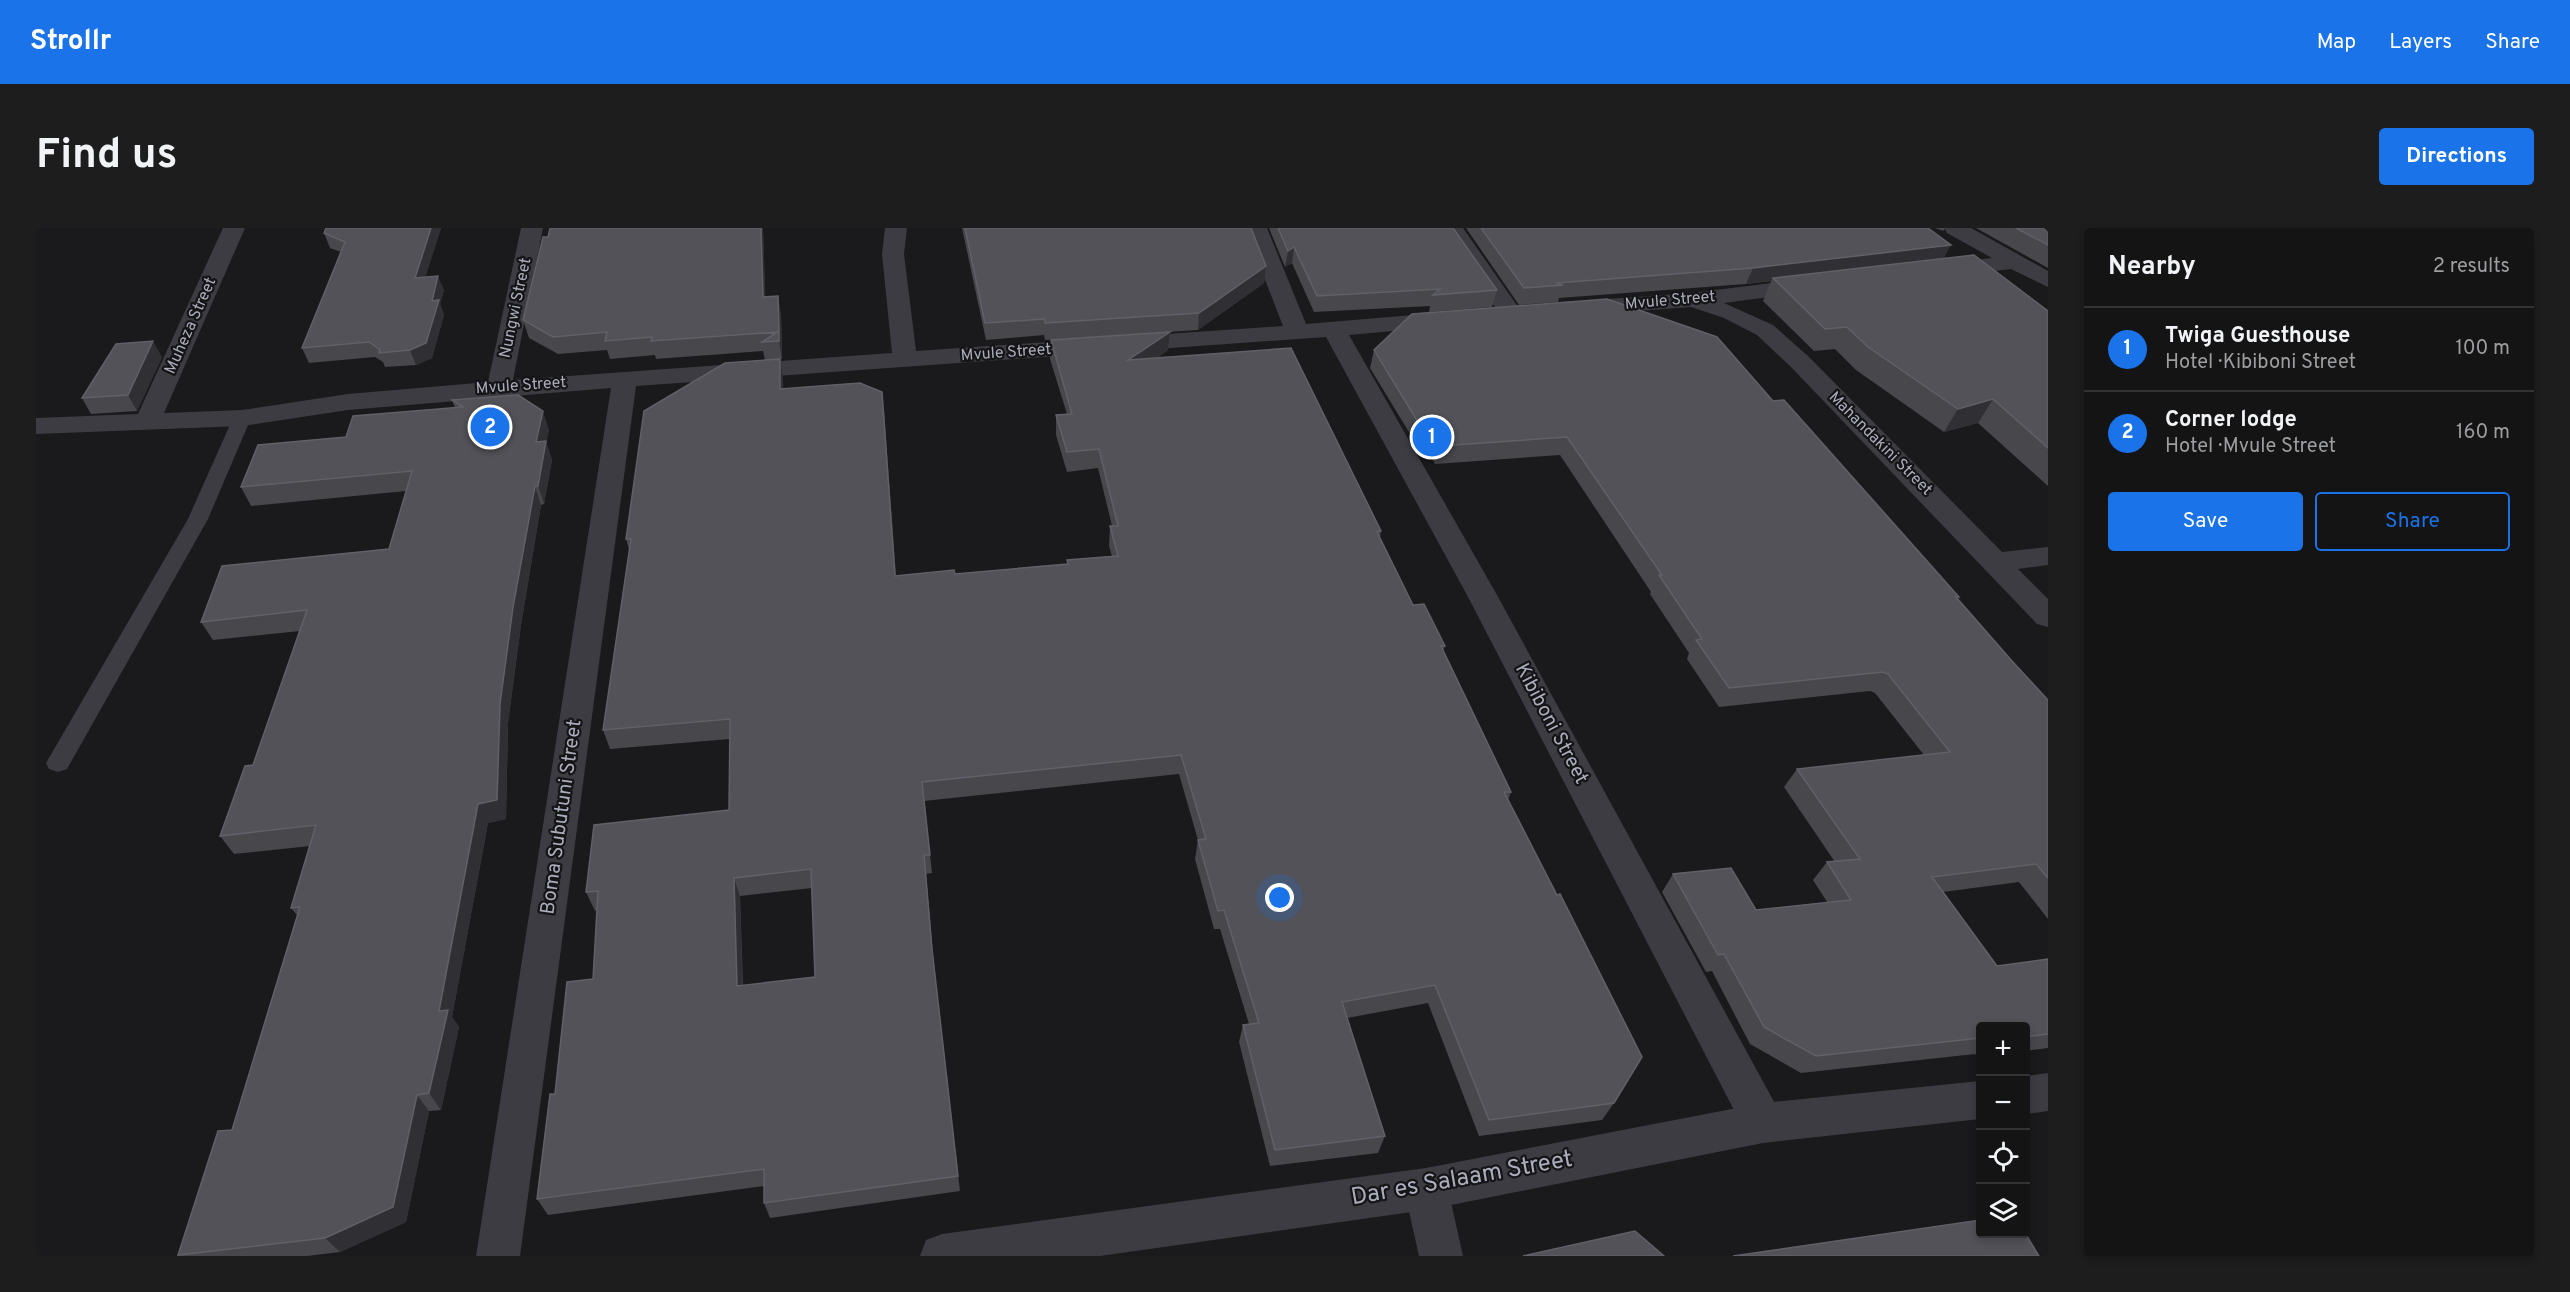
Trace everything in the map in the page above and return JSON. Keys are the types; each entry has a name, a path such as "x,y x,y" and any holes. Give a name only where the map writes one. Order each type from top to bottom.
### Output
{"street":[{"name":"Muheza Street","path":"147,423 234,228"},
{"name":"Nungwi Street","path":"499,388 532,228"},
{"path":"896,228 893,254 905,360"},
{"path":"1256,228 1297,332"},
{"path":"1452,228 1512,314"},
{"path":"1954,228 2011,262 2048,280"},
{"path":"1920,273 2011,262"},
{"name":"Mvule Street","path":"36,426 242,418 348,402 499,388 1297,332 1691,300 1838,282"},
{"name":"Mahandakini Street","path":"1691,300 1732,313 1765,330 1800,362 1998,562 2048,616"},
{"name":"Kibiboni Street","path":"1333,328 1488,605 1763,1123"},
{"name":"Boma Subutuni Street","path":"498,1256 625,379"},
{"path":"1998,562 2048,556"},
{"path":"2030,1094 2048,1092"},
{"name":"Dar es Salaam Street","path":"942,1256 1426,1189 1763,1123 1976,1100"},
{"path":"1426,1189 1441,1256"}],"lane":[{"path":"58,763 198,519 242,418"}],"building":[{"path":"326,228 431,228 415,278 438,276 432,301 439,300 426,343 410,350 379,353 380,350 369,342 302,348 345,242 324,233"},
{"path":"550,228 761,228 763,297 778,296 779,332 651,341 652,337 605,341 607,332 553,337 523,320 543,237 548,237"},
{"path":"965,228 1251,228 1266,266 1199,313 1045,323 1044,319 985,323"},
{"path":"1278,228 1453,228 1497,290 1433,295 1440,289 1317,296 1294,247 1288,251"},
{"path":"1481,228 1928,228 1951,245 1753,268 1556,283 1563,285 1524,288"},
{"path":"2016,228 2048,228 2048,245"},
{"path":"1974,255 2048,311 2048,448 1993,399 1958,409 1868,347 1847,327 1825,329 1773,278"},
{"path":"1607,299 1717,337 1773,401 1784,400 1959,597 1956,597 2048,700 2048,878 2036,864 1932,877 1997,966 2048,959 2048,1034 2030,1036 2030,1022 1976,1022 1976,1038 1816,1056 1764,1027 1724,954 1718,955 1673,874 1731,868 1756,910 1851,900 1827,862 1860,859 1797,769 1950,752 1888,674 1883,672 1729,688 1696,640 1702,639 1659,575 1662,575 1567,437 1440,446 1428,423 1419,424 1374,350 1412,314"},
{"path":"779,331 779,341 762,342"},
{"path":"1170,332 1128,360 1291,348 1381,531 1377,532 1413,605 1424,604 1445,646 1441,646 1511,792 1504,792 1557,895 1560,894 1642,1057 1614,1103 1489,1120 1435,985 1342,1002 1385,1136 1275,1150 1243,1025 1259,1023 1224,910 1218,911 1198,840 1206,839 1181,755 922,782 930,855 924,855 932,949 958,1176 764,1203 764,1169 537,1199 550,1094 555,1094 567,982 593,979 598,891 586,892 594,825 729,810 730,719 603,730 631,539 626,539 644,411 725,363 780,359 780,389 860,383 882,392 895,576 954,570 955,574 1068,564 1067,560 1118,556 1110,526 1118,526 1099,449 1067,452 1056,415 1072,414 1051,340","holes":["811,869 815,977 737,986 734,878"]},
{"path":"153,341 128,395 82,398 116,344"},
{"path":"518,395 543,411 536,442 546,441 538,486 535,486 513,607 500,704 497,800 478,804 439,1011 448,1010 429,1093 417,1095 393,1207 325,1238 178,1255 218,1131 232,1130 300,907 291,908 316,825 220,836 245,766 253,765 307,610 201,622 222,566 389,549 412,471 241,487 258,445 346,437 353,416 463,407 452,400"},
{"path":"1976,1221 1976,1238 2028,1238 2039,1256 1733,1256"},
{"path":"1635,1231 1664,1256 1523,1256"}],"place":[{"name":"Corner lodge","path":"490,427"},
{"name":"Twiga Guesthouse","path":"1432,437"}]}
